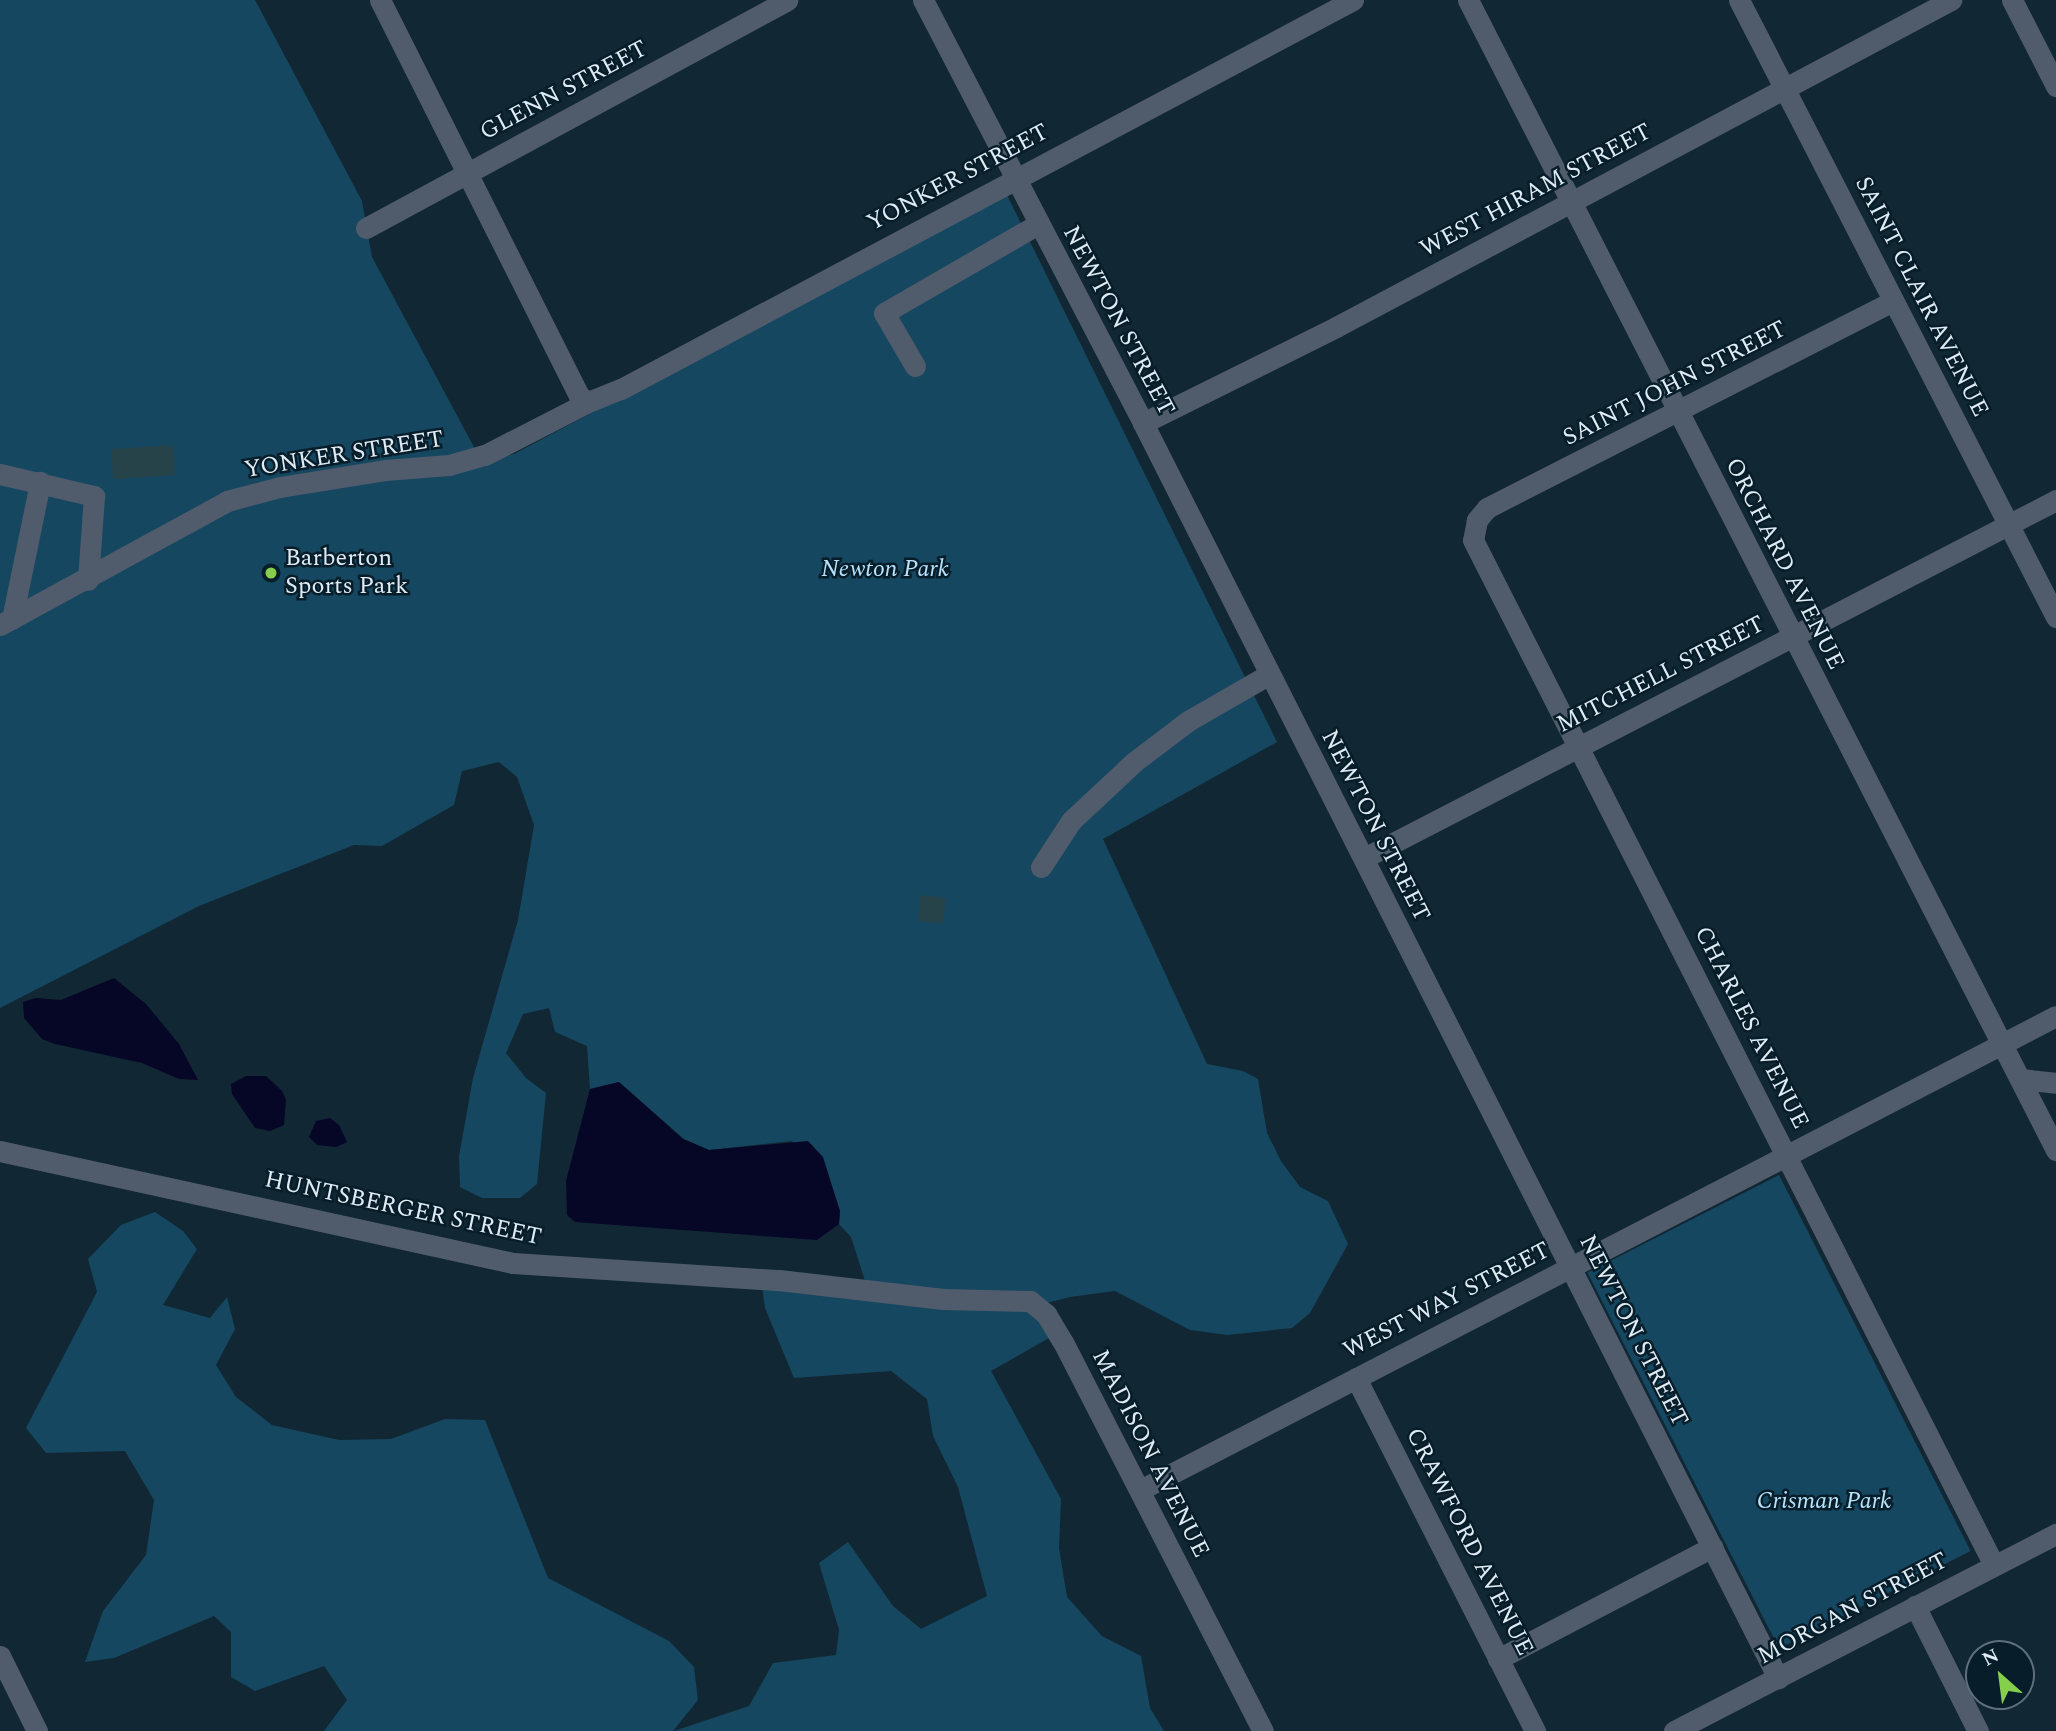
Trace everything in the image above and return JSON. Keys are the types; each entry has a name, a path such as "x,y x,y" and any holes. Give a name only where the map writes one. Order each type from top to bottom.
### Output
{"street":[{"path":"380,0 579,396 588,402"},
{"name":"GLENN STREET","path":"366,228 787,0"},
{"name":"NEWTON STREET","path":"923,0 1143,424 1778,1678"},
{"name":"YONKER STREET","path":"6,622 88,580 227,502 280,487 372,472 449,466 485,455 588,402 621,389 1014,177 1353,0"},
{"name":"ORCHARD AVENUE","path":"1468,0 2056,1150"},
{"name":"SAINT CLAIR AVENUE","path":"1739,0 2056,617"},
{"name":"WEST HIRAM STREET","path":"1143,424 1570,203 1951,0"},
{"path":"2012,0 2056,86"},
{"path":"915,366 884,313 1038,224"},
{"name":"SAINT JOHN STREET","path":"1482,514 1893,301"},
{"path":"0,474 94,496 88,580"},
{"path":"6,622 40,482"},
{"name":"MITCHELL STREET","path":"1364,858 2056,500"},
{"name":"CHARLES AVENUE","path":"1482,514 1472,531 1480,558 1994,1565"},
{"path":"1041,867 1071,821 1134,762 1188,720 1268,675"},
{"name":"WEST WAY STREET","path":"1140,1490 2056,1016"},
{"path":"2020,1079 2056,1083"},
{"name":"HUNTSBERGER STREET","path":"0,1151 513,1263 804,1282 925,1297"},
{"name":"MADISON AVENUE","path":"925,1297 1038,1305 1063,1342 1263,1731"},
{"name":"CRAWFORD AVENUE","path":"1356,1378 1535,1731"},
{"name":"MORGAN STREET","path":"1674,1731 2056,1534"},
{"path":"1498,1659 1713,1547"},
{"path":"1915,1606 1978,1731"},
{"path":"0,1656 37,1731"}],"green space":[{"name":"Newton Park","path":"0,0 255,0 362,201 372,257 482,462 514,454 1006,193 1277,742 1103,839 1207,1064 1243,1071 1258,1079 1267,1133 1281,1161 1300,1187 1328,1201 1348,1244 1310,1313 1292,1328 1227,1335 1190,1330 1115,1291 1070,1297 1038,1305 1058,1333 991,1371 1061,1499 1059,1548 1067,1597 1102,1636 1141,1656 1150,1708 1164,1731 674,1731 749,1706 773,1663 836,1655 839,1630 819,1563 848,1542 893,1606 921,1629 987,1596 958,1487 933,1436 927,1399 891,1371 794,1378 765,1308 761,1279 867,1287 851,1237 839,1224 840,1211 792,1141 709,1150 684,1139 619,1082 590,1089 587,1046 555,1032 549,1008 523,1014 506,1053 526,1078 546,1093 537,1184 520,1198 482,1198 460,1187 459,1156 473,1078 518,920 534,825 517,777 499,762 462,771 454,805 382,846 354,845 199,906 0,1008"},
{"name":"Crisman Park","path":"1779,1175 1971,1551 1779,1649 1587,1273"},
{"path":"155,1212 183,1231 197,1249 163,1305 210,1318 227,1297 235,1329 216,1365 236,1397 272,1425 339,1440 391,1439 445,1419 485,1420 548,1578 669,1641 694,1667 698,1700 673,1731 324,1731 347,1700 324,1666 255,1691 231,1677 231,1632 214,1616 114,1658 85,1662 103,1611 146,1555 154,1500 125,1451 46,1453 26,1428 97,1292 88,1259 121,1225"}],"shaded area":[{"path":"114,978 146,1004 179,1044 198,1080 179,1079 142,1063 55,1044 42,1039 24,1018 23,1002 36,998 61,1000"},
{"path":"246,1076 266,1076 282,1091 286,1100 284,1125 270,1131 255,1128 232,1094 231,1084"},
{"path":"619,1082 683,1139 709,1150 808,1141 823,1157 840,1211 839,1224 817,1240 575,1222 567,1215 566,1181 590,1089"},
{"path":"330,1118 339,1125 347,1142 336,1147 317,1145 309,1137 316,1121"}],"building":[{"path":"173,445 175,475 113,479 111,449"},
{"path":"921,895 946,898 943,924 918,921"}],"place":[{"name":"Barberton Sports Park","path":"271,573"}]}
